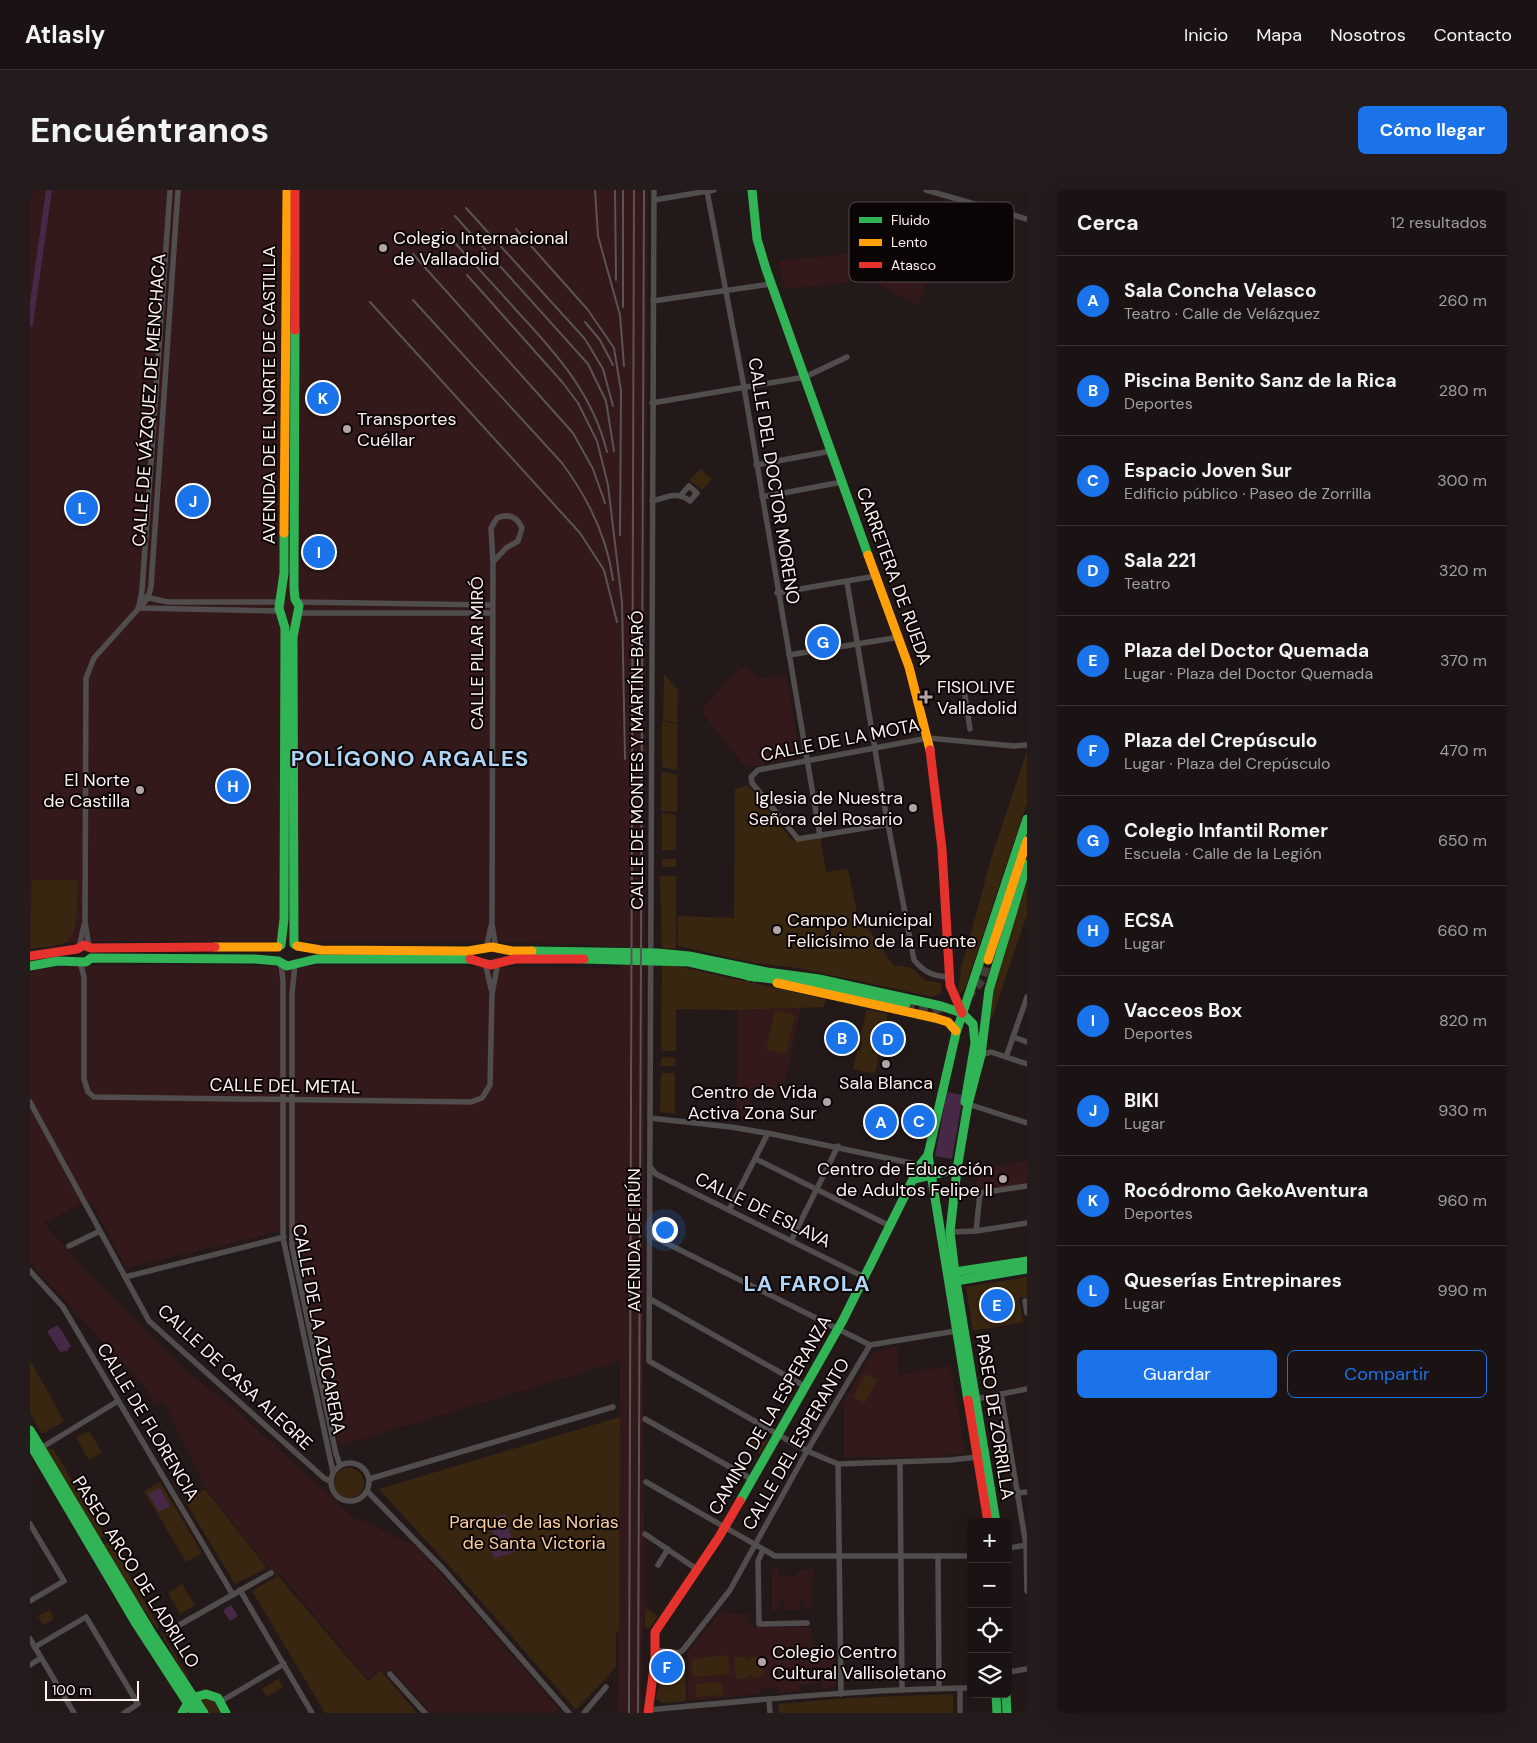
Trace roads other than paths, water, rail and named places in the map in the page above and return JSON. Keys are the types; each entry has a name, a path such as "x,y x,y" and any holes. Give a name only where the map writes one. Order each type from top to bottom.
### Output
{"main road":[{"name":"AVENIDA DE EL NORTE DE CASTILLA","path":"280,946 284,919 285,628 281,607 286,190"},
{"name":"AVENIDA DE EL NORTE DE CASTILLA","path":"295,190 297,614 293,637 292,856 296,945"},
{"name":"CARRETERA DE RUEDA","path":"752,190 757,239 771,284 876,576 900,637 914,678 928,738 937,805 950,962 949,995 940,1006"},
{"path":"296,600 288,597 281,607 288,617 297,614"},
{"name":"PASEO DE ZORRILLA","path":"995,1518 976,1399 953,1277 930,1175 928,1155 956,1031 1027,819"},
{"path":"988,960 1027,842"},
{"name":"PASEO DE ZORRILLA","path":"987,1518 956,1331 950,1232 956,1169 968,1104 981,1055 989,990 1027,864"},
{"path":"296,945 300,953 296,963"},
{"path":"30,956 90,947 296,945 330,950 496,949 580,956"},
{"path":"279,963 276,954 280,946"},
{"path":"90,947 91,959"},
{"path":"78,948 76,954 79,960"},
{"path":"485,962 482,956 486,949"},
{"path":"496,949 500,954 498,961"},
{"path":"30,966 56,960 255,959 287,966 296,963 372,958 469,959 485,962 490,965 498,961 515,959 658,953 819,979 940,1006 962,1013"},
{"path":"689,959 748,976 948,1022 956,1031"},
{"path":"748,976 819,985 906,1004"},
{"name":"CARRETERA DE RUEDA","path":"950,981 962,1013"},
{"name":"PASEO DE ZORRILLA","path":"962,1013 973,1024 975,1043 960,1129 962,1137"},
{"name":"CAMINO DE LA ESPERANZA","path":"656,1650 655,1632 698,1570 780,1434 838,1328 920,1164 928,1155"},
{"path":"914,1179 956,1169"},
{"path":"953,1277 1027,1261"},
{"path":"953,1277 1027,1270"},
{"name":"PASEO ARCO DE LADRILLO","path":"30,1430 190,1699 194,1713"},
{"name":"PASEO ARCO DE LADRILLO","path":"30,1444 135,1622 172,1676 204,1713"},
{"path":"648,1711 656,1650"},
{"path":"182,1713 190,1699 204,1693 223,1704"},
{"path":"996,1698 997,1713"},
{"path":"1006,1698 1007,1713"}],"street":[{"name":"CALLE DE VÁZQUEZ DE MENCHACA","path":"138,608 141,596 170,190"},
{"name":"CALLE DE VÁZQUEZ DE MENCHACA","path":"90,947 85,922 86,678 94,658 148,598 151,587 178,190"},
{"name":"CALLE DE MONTES Y MARTÍN-BARÓ","path":"650,1118 654,190"},
{"path":"654,200 714,190"},
{"path":"926,190 968,202"},
{"name":"CALLE DEL DOCTOR MORENO","path":"707,191 744,387 777,593 820,836"},
{"path":"1014,215 1027,219"},
{"path":"653,301 771,284"},
{"path":"652,403 805,377 847,357"},
{"path":"756,464 831,450"},
{"path":"762,497 842,482"},
{"path":"652,501 674,494 681,495"},
{"name":"CALLE PILAR MIRÓ","path":"493,562 521,535 522,528 514,517 502,516 492,524 492,924 496,949"},
{"path":"777,593 876,576"},
{"path":"847,582 914,960 923,970 933,976 950,981"},
{"path":"141,596 168,602 281,607"},
{"path":"296,600 491,605"},
{"path":"138,608 281,607"},
{"path":"297,614 492,613"},
{"path":"789,655 900,637"},
{"path":"964,696 969,735"},
{"name":"CALLE DE LA MOTA","path":"820,836 798,839 752,783 751,777 758,770 928,738 969,735 1014,746 1027,745"},
{"path":"820,836 889,824"},
{"name":"CALLE DE VÁZQUEZ DE MENCHACA","path":"78,948 85,922"},
{"name":"CALLE PILAR MIRÓ","path":"486,949 492,924"},
{"path":"84,977 91,959"},
{"path":"79,960 84,977"},
{"path":"492,994 498,961"},
{"path":"485,962 492,994"},
{"path":"279,963 283,981 282,1101"},
{"path":"292,1101 292,994 296,963"},
{"name":"CALLE DEL METAL","path":"84,977 84,1079 88,1092 94,1097 107,1098 471,1102 482,1098 490,1085 492,994"},
{"path":"1006,1057 1027,999"},
{"path":"1013,1037 1027,1042"},
{"path":"981,1055 991,1052 1027,1064"},
{"name":"CALLE DE LA AZUCARERA","path":"282,1101 283,1238 333,1472"},
{"name":"CALLE DE LA AZUCARERA","path":"292,1101 291,1236 293,1255 336,1454 340,1465"},
{"name":"CALLE DE CASA ALEGRE","path":"30,1102 146,1317 154,1327 324,1478 330,1481"},
{"path":"968,1104 1027,1123"},
{"path":"650,1118 768,1133 920,1164"},
{"name":"AVENIDA DE IRÚN","path":"650,1118 649,1361 780,1434"},
{"path":"729,1210 768,1133"},
{"path":"791,1241 838,1146"},
{"path":"756,1159 890,1226"},
{"name":"CALLE DE ESLAVA","path":"650,1168 656,1174 864,1277"},
{"path":"976,1231 980,1193 1027,1186"},
{"path":"950,1232 976,1231 1027,1223"},
{"path":"69,1246 100,1231"},
{"path":"650,1235 870,1345 956,1331"},
{"path":"125,1277 291,1236"},
{"name":"CALLE DE FLORENCIA","path":"30,1271 63,1307 233,1595"},
{"path":"650,1299 806,1387"},
{"path":"1027,1301 1025,1301 1027,1313"},
{"name":"CALLE DEL ESPERANTO","path":"656,1650 679,1653 683,1650 730,1590 807,1451 870,1345"},
{"path":"976,1399 1027,1389"},
{"path":"1001,1394 1026,1545 1027,1591"},
{"path":"39,1459 41,1448 118,1401"},
{"path":"369,1479 613,1407"},
{"path":"645,1420 753,1480"},
{"path":"780,1434 807,1451 838,1464 978,1457"},
{"path":"900,1462 902,1690"},
{"path":"346,1463 358,1465 367,1473 369,1479 367,1491 355,1501 343,1500 333,1493 330,1481 333,1472 340,1465 346,1463"},
{"path":"838,1464 841,1694"},
{"path":"646,1482 775,1556 967,1556"},
{"path":"367,1491 444,1570 569,1713"},
{"path":"1017,1493 1027,1492"},
{"path":"30,1524 64,1581 30,1601"},
{"path":"645,1534 698,1570"},
{"path":"1012,1547 1026,1545"},
{"path":"658,1565 668,1549"},
{"path":"763,1550 758,1561 758,1624 807,1623"},
{"path":"938,1556 939,1689"},
{"name":"CALLE DEL ESPERANTO","path":"748,1558 758,1561"},
{"path":"167,1632 270,1573"},
{"path":"240,1590 312,1713"},
{"path":"35,1647 86,1617 138,1704 124,1713"},
{"path":"30,1639 74,1713"},
{"path":"30,1665 41,1658"},
{"path":"223,1704 284,1664"},
{"path":"1012,1671 1027,1669"},
{"path":"390,1674 425,1713"},
{"path":"584,1713 606,1687"},
{"path":"960,1688 960,1713"},
{"path":"648,1711 769,1699 902,1690 967,1688"},
{"path":"769,1699 770,1713"}],"waterway":[{"path":"30,324 49,190"}],"tunnel":[{"path":"967,997 982,980 988,960"},
{"path":"906,1004 932,1010 947,1007"}],"railway":[{"path":"595,190 598,236 620,315 624,366"},
{"path":"615,190 616,280"},
{"path":"623,190 623,307"},
{"path":"629,1713 634,190"},
{"path":"638,1713 644,190"},
{"path":"466,208 585,339 603,369 613,406"},
{"path":"455,216 588,364 606,401 614,451"},
{"path":"442,229 545,342 571,375 592,411 601,431 607,452"},
{"path":"516,229 588,310 614,348 621,391 620,535"},
{"path":"413,254 573,433 593,469 605,503"},
{"path":"467,275 563,383 578,403 597,441 608,485 622,602 625,759"},
{"path":"413,300 562,463 580,490 595,518 606,548 613,580"},
{"path":"370,302 580,533 604,570 617,622"},
{"path":"585,322 600,340 613,365"}],"place":[{"name":"Colegio Internacional de Valladolid","path":"383,248"},
{"name":"Rocódromo GekoAventura","path":"323,398"},
{"name":"Transportes Cuéllar","path":"347,429"},
{"name":"BIKI","path":"193,501"},
{"name":"Queserías Entrepinares","path":"82,508"},
{"name":"Vacceos Box","path":"319,552"},
{"name":"Colegio Infantil Romer","path":"823,642"},
{"name":"FISIOLIVE Valladolid","path":"926,697"},
{"name":"ECSA","path":"233,786"},
{"name":"El Norte de Castilla","path":"140,790"},
{"name":"Iglesia de Nuestra Señora del Rosario","path":"913,808"},
{"name":"Campo Municipal Felicísimo de la Fuente","path":"777,930"},
{"name":"Piscina Benito Sanz de la Rica","path":"842,1038"},
{"name":"Sala 221","path":"888,1039"},
{"name":"Sala Blanca","path":"886,1064"},
{"name":"Centro de Vida Activa Zona Sur","path":"827,1102"},
{"name":"Espacio Joven Sur","path":"919,1121"},
{"name":"Sala Concha Velasco","path":"881,1122"},
{"name":"Centro de Educación de Adultos Felipe II","path":"1003,1179"},
{"name":"Plaza del Doctor Quemada","path":"997,1305"},
{"name":"Colegio Centro Cultural Vallisoletano","path":"762,1662"},
{"name":"Plaza del Crepúsculo","path":"667,1667"}],"district":[{"name":"POLÍGONO ARGALES","path":"410,758"},
{"name":"LA FAROLA","path":"807,1283"}],"park label":[{"name":"Parque de las Norias de Santa Victoria","path":"534,1532"}]}
